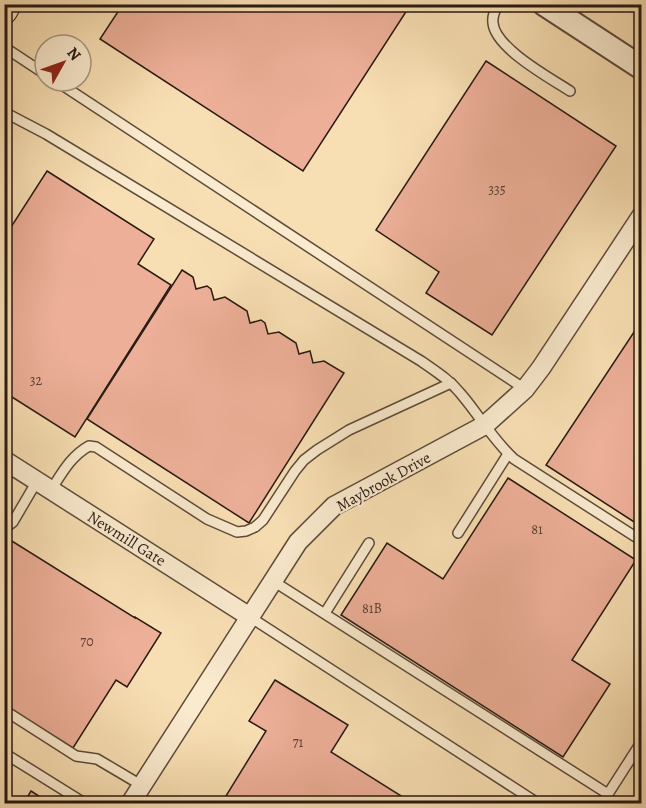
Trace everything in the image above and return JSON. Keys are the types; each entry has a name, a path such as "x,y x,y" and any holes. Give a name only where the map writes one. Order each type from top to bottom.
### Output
{"main road":[{"path":"4,11 8,4"}],"street":[{"path":"548,5 642,68"},
{"name":"Maybrook Drive","path":"129,804 298,542 334,506 485,425 525,389 542,368 642,215"},
{"name":"Newmill Gate","path":"4,460 250,617"}],"lane":[{"path":"498,4 493,24 498,36 510,50 570,91"},
{"path":"4,47 33,66"},
{"path":"74,93 525,389"},
{"path":"4,112 46,134 412,356 451,383 508,454 642,541"},
{"path":"4,529 13,522 44,486 75,456 89,446 96,447 207,519 237,532 246,531 263,520 295,471 317,450 349,430 451,383"},
{"path":"458,533 508,454"},
{"path":"325,613 369,543"},
{"path":"273,580 608,794 642,741"},
{"path":"250,617 539,804"},
{"path":"4,710 76,756 97,759 141,785"},
{"path":"4,753 86,804"}],"building":[{"path":"123,4 411,4 303,171 100,39"},
{"path":"486,61 616,146 492,335 426,293 439,272 376,230"},
{"path":"47,171 154,239 138,264 171,285 75,437 4,392 4,238"},
{"path":"182,270 193,277 196,289 207,286 211,289 214,300 225,297 247,311 250,323 261,320 265,323 268,334 279,332 296,343 299,354 310,351 313,363 324,361 344,373 249,523 87,419"},
{"path":"642,320 642,527 546,465"},
{"path":"508,478 636,560 572,660 610,684 563,757 341,615 387,543 443,579"},
{"path":"7,538 161,633 127,687 116,680 73,748 4,705 4,542"},
{"path":"275,680 348,725 331,752 414,804 221,804 266,731 249,721"},
{"path":"31,791 51,804 23,804"}]}
